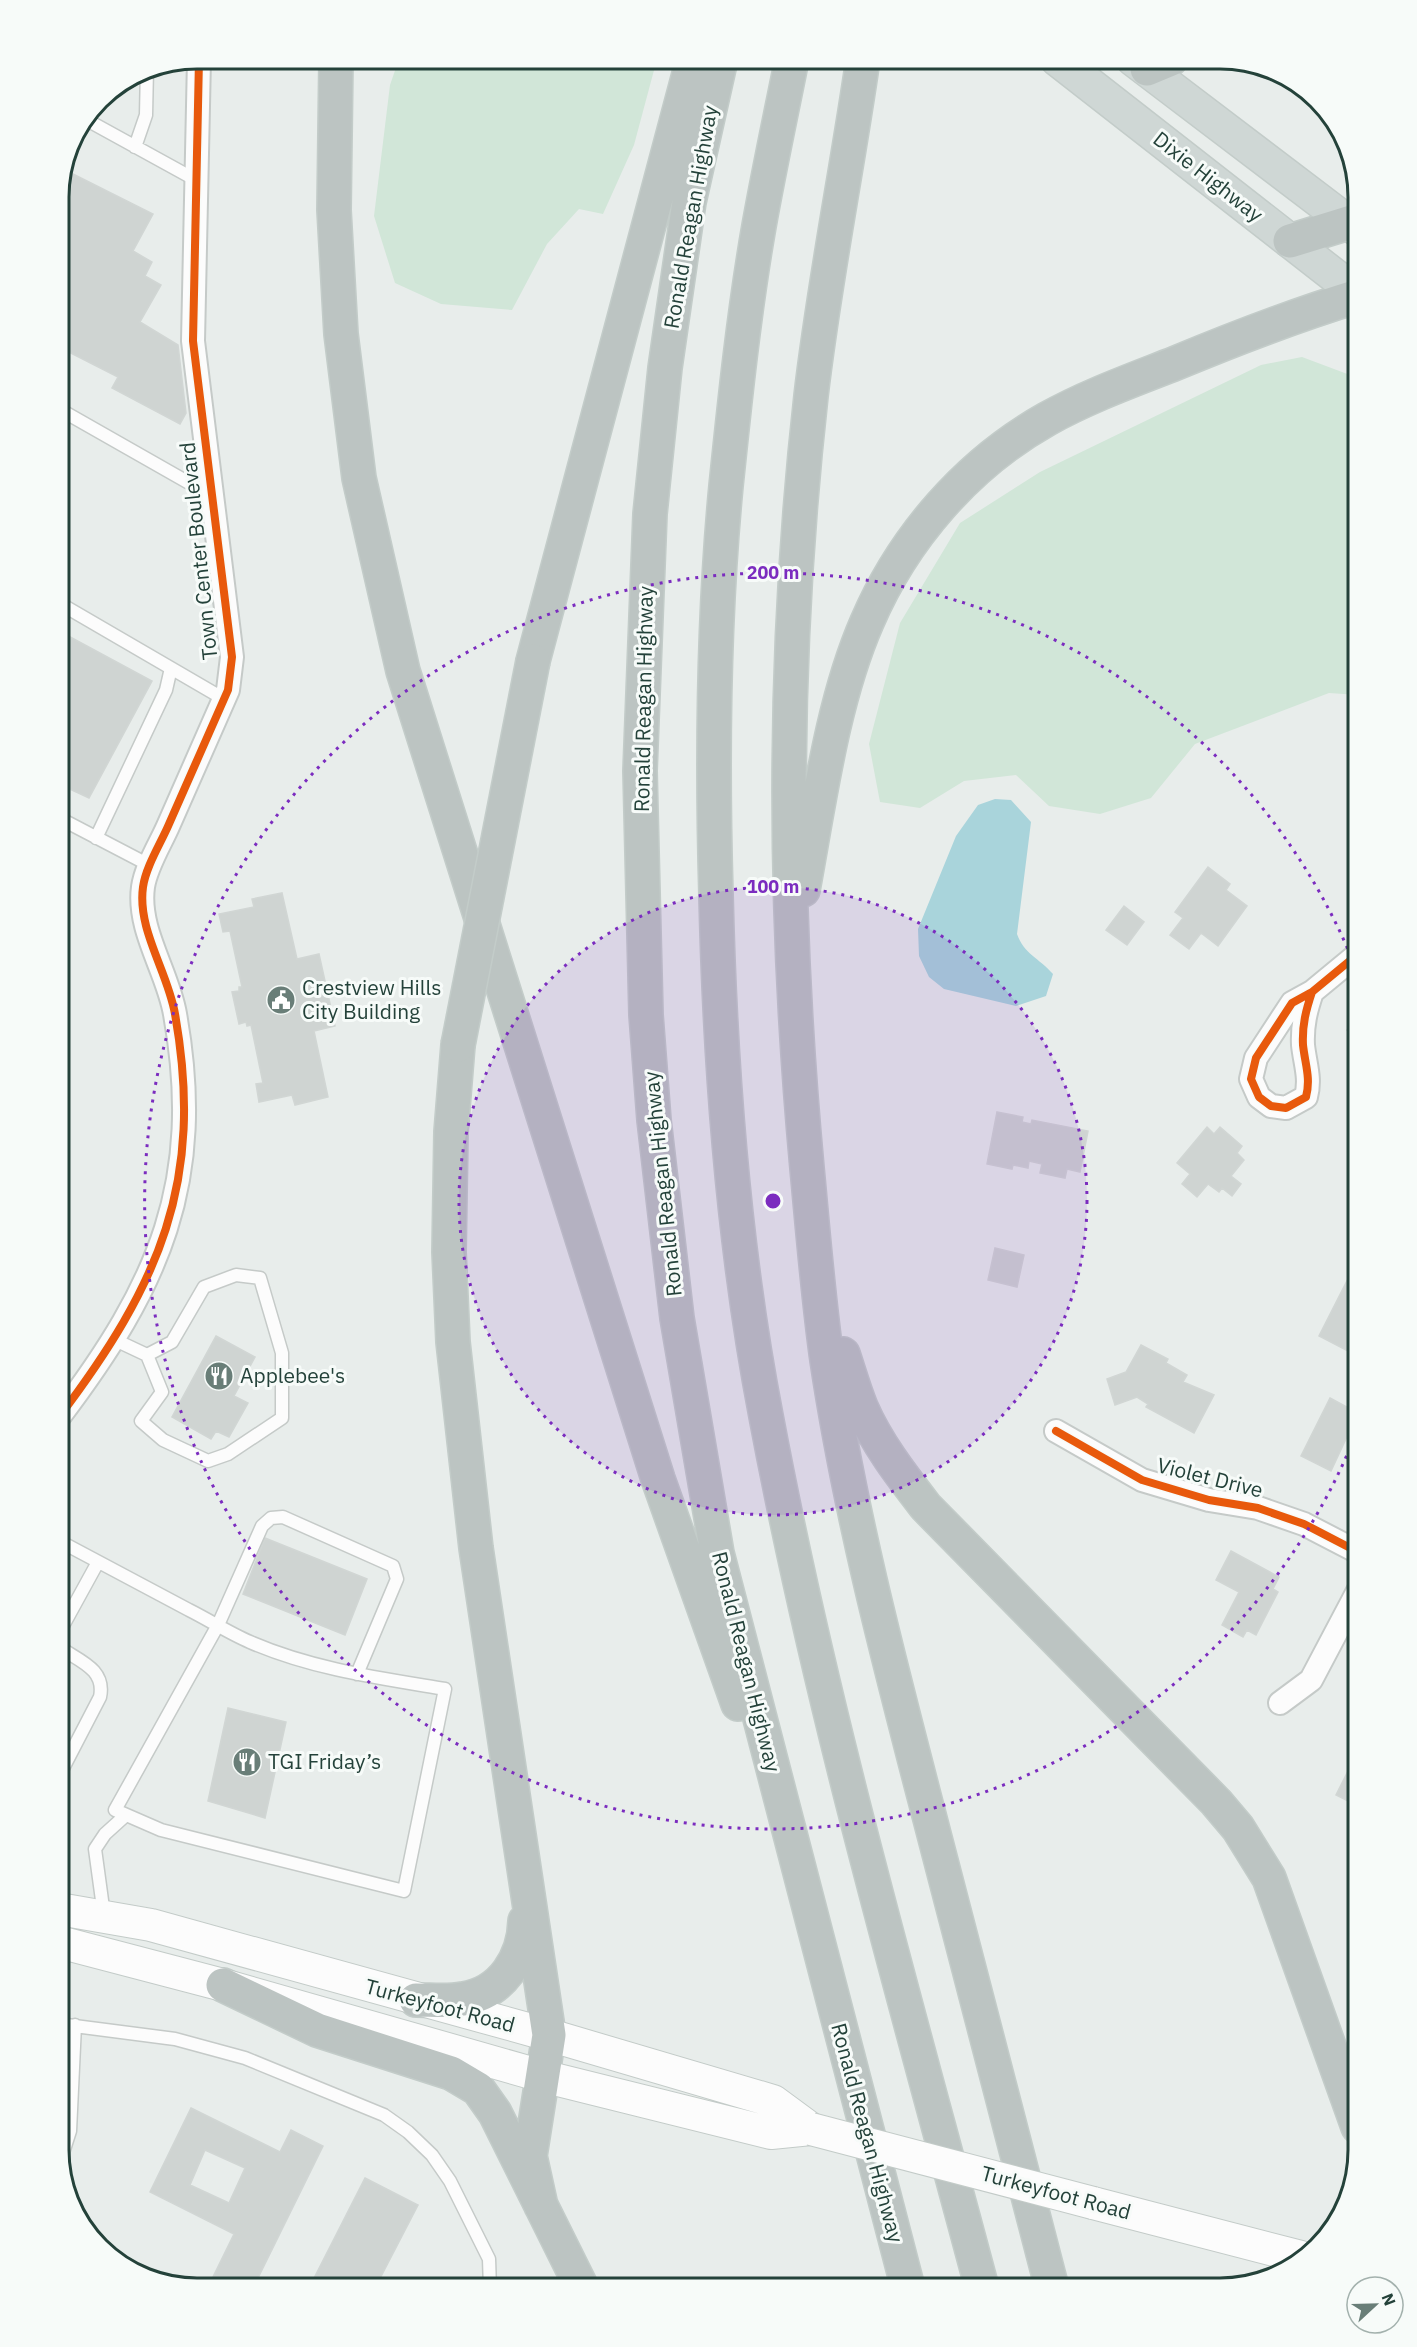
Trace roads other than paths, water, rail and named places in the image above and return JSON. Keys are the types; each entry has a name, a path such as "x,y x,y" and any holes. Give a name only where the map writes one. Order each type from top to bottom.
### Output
{"highway":[{"path":"336,69 334,210 341,334 359,478 403,671 658,1479 806,1896"},
{"path":"541,2206 530,2156 549,2035 476,1548 453,1342 449,1240 451,1132 458,1045 533,661 690,69"},
{"name":"Ronald Reagan Highway","path":"719,69 689,202 665,368 650,514 640,771 646,1015 654,1120 677,1318 717,1553 905,2278"},
{"path":"790,69 758,231 726,493 716,667 713,790 718,995 729,1135 750,1313 765,1413 810,1627 838,1746 979,2278"},
{"path":"862,69 852,139 832,245 811,397 792,622 788,839 794,1029 817,1279 828,1364 864,1553 896,1687 1049,2278"},
{"path":"852,139 873,69"},
{"path":"1290,242 1348,227"},
{"path":"792,951 833,733 853,663 867,622 891,575 928,519 962,484 1011,442 1047,419 1090,397 1259,329 1348,299"},
{"path":"817,1279 861,1407 897,1470 926,1508 1216,1802 1256,1855 1269,1878 1348,2097"},
{"path":"416,2000 464,2000 486,1991 508,1977 525,1932 525,1884"},
{"path":"223,1985 317,2030 451,2073 478,2089 495,2113 577,2278"}],"main road":[{"name":"Dixie Highway","path":"1070,69 1348,287"},
{"path":"1160,69 1348,219"},
{"name":"Turkeyfoot Road","path":"69,1911 151,1925 549,2035 773,2101 811,2129"},
{"name":"Turkeyfoot Road","path":"69,1945 223,1985 542,2076 771,2133 811,2129 1293,2255"}],"street":[{"name":"Town Center Boulevard","path":"69,1403 134,1307 163,1244 181,1172 186,1086 174,1007 146,925 143,887 228,690 232,657 193,341 198,69"},
{"path":"1312,992 1303,1019 1303,1046 1310,1081 1306,1097 1286,1108 1271,1106 1259,1097 1251,1079 1256,1058 1292,1003 1312,992 1348,963"},
{"name":"Violet Drive","path":"1056,1431 1142,1479 1209,1500 1267,1511 1304,1524 1348,1546"},
{"path":"1280,1703 1311,1680 1348,1611"}],"lane":[{"path":"135,147 146,115 147,79"},
{"path":"93,123 196,180"},
{"path":"69,415 212,496"},
{"path":"69,609 224,699"},
{"path":"96,838 166,690 171,668"},
{"path":"69,823 151,866"},
{"path":"113,1339 147,1355 162,1392 141,1421 163,1440 199,1457 208,1461 228,1454 282,1418 282,1353 260,1278 236,1275 204,1287 172,1342 147,1355"},
{"path":"69,1546 98,1562 218,1625 249,1642 296,1659 357,1674 445,1689 404,1891 161,1830 126,1815 115,1810 218,1625 262,1526 271,1518 283,1517 393,1566 397,1579 357,1674"},
{"path":"69,1613 98,1562"},
{"path":"69,1654 97,1673 102,1686 100,1697 69,1755"},
{"path":"104,1917 95,1849 105,1834 126,1815"},
{"path":"69,2025 175,2039 245,2058 384,2115 416,2139 432,2155 450,2181 489,2259 490,2278"},
{"path":"69,2134 75,2025"}],"water":[{"path":"995,799 1011,800 1031,822 1017,934 1028,951 1053,974 1046,996 1016,1006 944,989 929,977 919,956 918,929 956,836 978,805"}],"place":[{"name":"Crestview Hills City Building","path":"281,1000"},
{"name":"Applebee's","path":"219,1376"},
{"name":"TGI Friday’s","path":"247,1762"}]}
